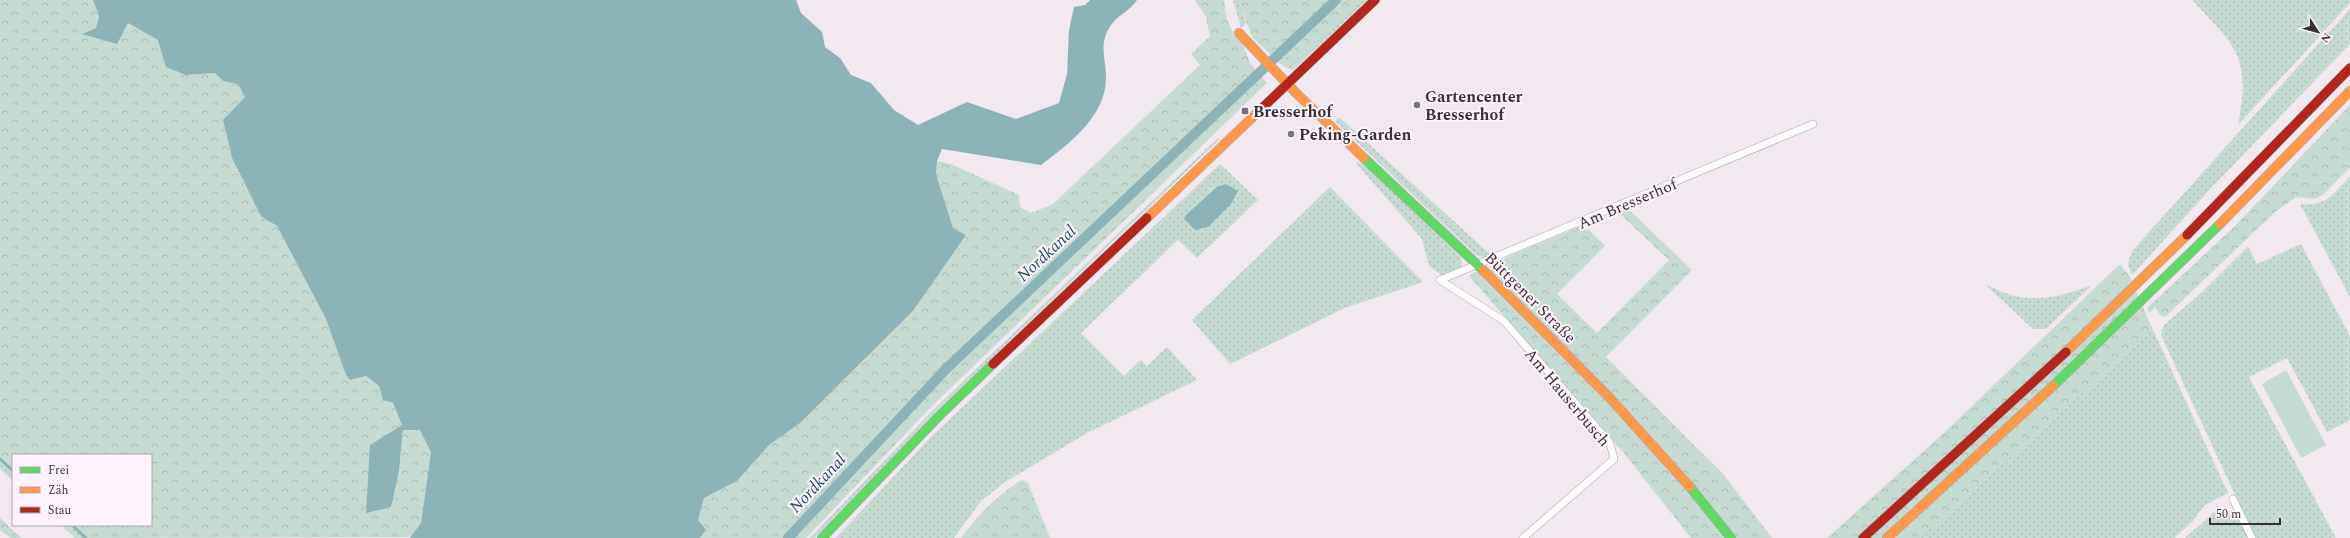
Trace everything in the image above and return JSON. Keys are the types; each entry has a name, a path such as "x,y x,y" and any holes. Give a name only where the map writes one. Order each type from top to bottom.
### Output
{"main road":[{"path":"822,538 949,406 1375,0"},
{"name":"Büttgener Straße","path":"1239,33 1295,92 1478,266 1641,431 1731,538"},
{"path":"1863,538 2110,312 2266,158 2350,68"},
{"path":"1887,538 1988,448 2122,322 2350,91"}],"street":[{"name":"Am Bresserhof","path":"1440,280 1478,266 1812,124"},
{"name":"Am Hauserbusch","path":"1440,280 1504,321 1610,443 1614,459 1523,538"},
{"path":"2233,499 2252,538"}],"green space":[{"path":"0,0 93,0 99,16 96,28 82,34 128,23 159,40 186,75 215,73 223,81 238,83 245,97 223,120 232,158 261,215 277,226 326,319 346,375 350,380 366,376 379,386 383,400 393,403 402,425 399,471 403,429 420,429 431,452 421,523 412,537 89,538 76,526 152,526 152,454 12,454 12,467 0,456"},
{"path":"1195,0 1224,0 1227,20 1234,35 1242,43 1251,65 1267,83 930,408 806,538 700,538 706,530 698,520 704,498 737,481 769,445 800,423 913,311 966,235 953,228 936,174 937,161 951,164 1019,195 1020,207 1031,213 1053,204 1200,65 1191,54 1210,36 1206,17"},
{"path":"1233,0 1239,0 1246,23 1241,28"},
{"path":"1239,0 1329,0 1271,55 1252,37"},
{"path":"1329,0 1345,0 1279,63 1271,55"},
{"path":"1345,0 1359,0 1287,68 1279,63"},
{"path":"1359,0 1367,0 1293,70 1287,68"},
{"path":"2192,0 2350,0 2350,3 2238,125 2242,102 2243,83 2237,55 2230,42"},
{"path":"2350,9 2350,44 2214,185 2132,275 2128,264 2132,251"},
{"path":"2350,105 2350,167 2323,195 2314,199 2296,197 2275,212 2165,317 2160,315 2155,307 2149,313 2147,308 2233,228"},
{"path":"1339,117 1492,256 1485,259 1475,254 1335,121"},
{"path":"1218,138 1219,140 934,413 815,538 810,538 933,410"},
{"path":"1357,162 1368,166 1461,257 1462,268 1442,275 1429,266 1422,239 1356,163"},
{"path":"1220,164 1258,200 1197,258 1178,240 1081,333 1124,376 1141,360 1147,366 1167,347 1197,380 1087,433 1005,482 981,501 954,538 836,538 931,437"},
{"path":"2350,176 2350,297 2300,204 2317,203 2329,198"},
{"path":"1330,187 1423,282 1347,307 1230,364 1192,320"},
{"path":"1626,207 1692,270 1606,357 1724,475 1772,538 1691,538 1623,452 1469,276 1475,272 1490,271 1501,261 1514,254 1584,225 1605,246 1557,294 1597,333 1669,260 1617,211"},
{"path":"2301,244 2350,336 2350,420 2327,432 2287,358 2249,377 2336,538 2255,538 2161,335 2163,326 2203,291 2248,246 2257,264"},
{"path":"2120,264 2130,277 2153,330 1920,538 1827,538 1947,430"},
{"path":"1985,284 2001,292 2032,298 2063,295 2092,285 2046,329 2033,329"},
{"path":"2153,330 2228,493 2205,505 2192,522 2174,538 1920,538"},
{"path":"2286,370 2326,445 2301,458 2262,384"},
{"path":"0,456 12,467 12,480 0,469"},
{"path":"1022,480 1028,483 1050,538 961,538 988,506 1004,492"},
{"path":"2219,508 2223,515 2239,515 2249,538 2185,538"},
{"path":"0,518 21,538 11,538 0,530"},
{"path":"62,526 76,526 89,538 75,538"}],"water":[{"path":"93,0 796,0 801,13 822,32 825,47 840,58 851,75 871,83 894,110 918,125 967,102 1016,119 1059,103 1067,74 1069,30 1074,7 1085,5 1090,0 1137,0 1114,21 1107,32 1104,45 1106,78 1100,105 1084,128 1052,157 1041,165 942,149 937,161 936,174 953,228 966,235 913,311 800,423 769,445 737,481 704,498 698,520 706,530 700,538 410,538 421,523 431,452 420,430 403,430 399,471 391,507 366,513 370,445 402,425 393,403 383,400 379,386 366,376 350,380 346,375 326,319 277,226 261,216 232,158 223,120 245,97 238,84 223,81 215,73 186,75 166,67 158,40 128,23 117,44 82,34 96,28 99,16"},
{"path":"1226,184 1238,191 1231,204 1208,227 1195,230 1184,219 1186,215 1217,187"}],"waterway":[{"name":"Nordkanal","path":"788,538 945,370 1336,0"},
{"path":"0,459 12,470"},
{"path":"73,526 86,538"}],"traffic: fast":[{"path":"1364,158 1483,270"},
{"path":"2053,386 2220,224"},
{"path":"822,538 938,417 993,364"},
{"path":"1690,487 1731,538"}],"traffic: slow":[{"path":"1239,33 1296,93 1364,158"},
{"path":"2220,224 2350,91"},
{"path":"1147,218 1258,112"},
{"path":"2066,352 2187,235"},
{"path":"1483,270 1609,397 1690,487"},
{"path":"1887,538 2053,386"}],"traffic: jam":[{"path":"1258,112 1375,0"},
{"path":"2187,235 2350,68"},
{"path":"993,364 1147,218"},
{"path":"1863,538 2066,352"}],"place":[{"name":"Gartencenter Bresserhof","path":"1417,105"},
{"name":"Bresserhof","path":"1245,111"},
{"name":"Peking-Garden","path":"1291,134"}]}
